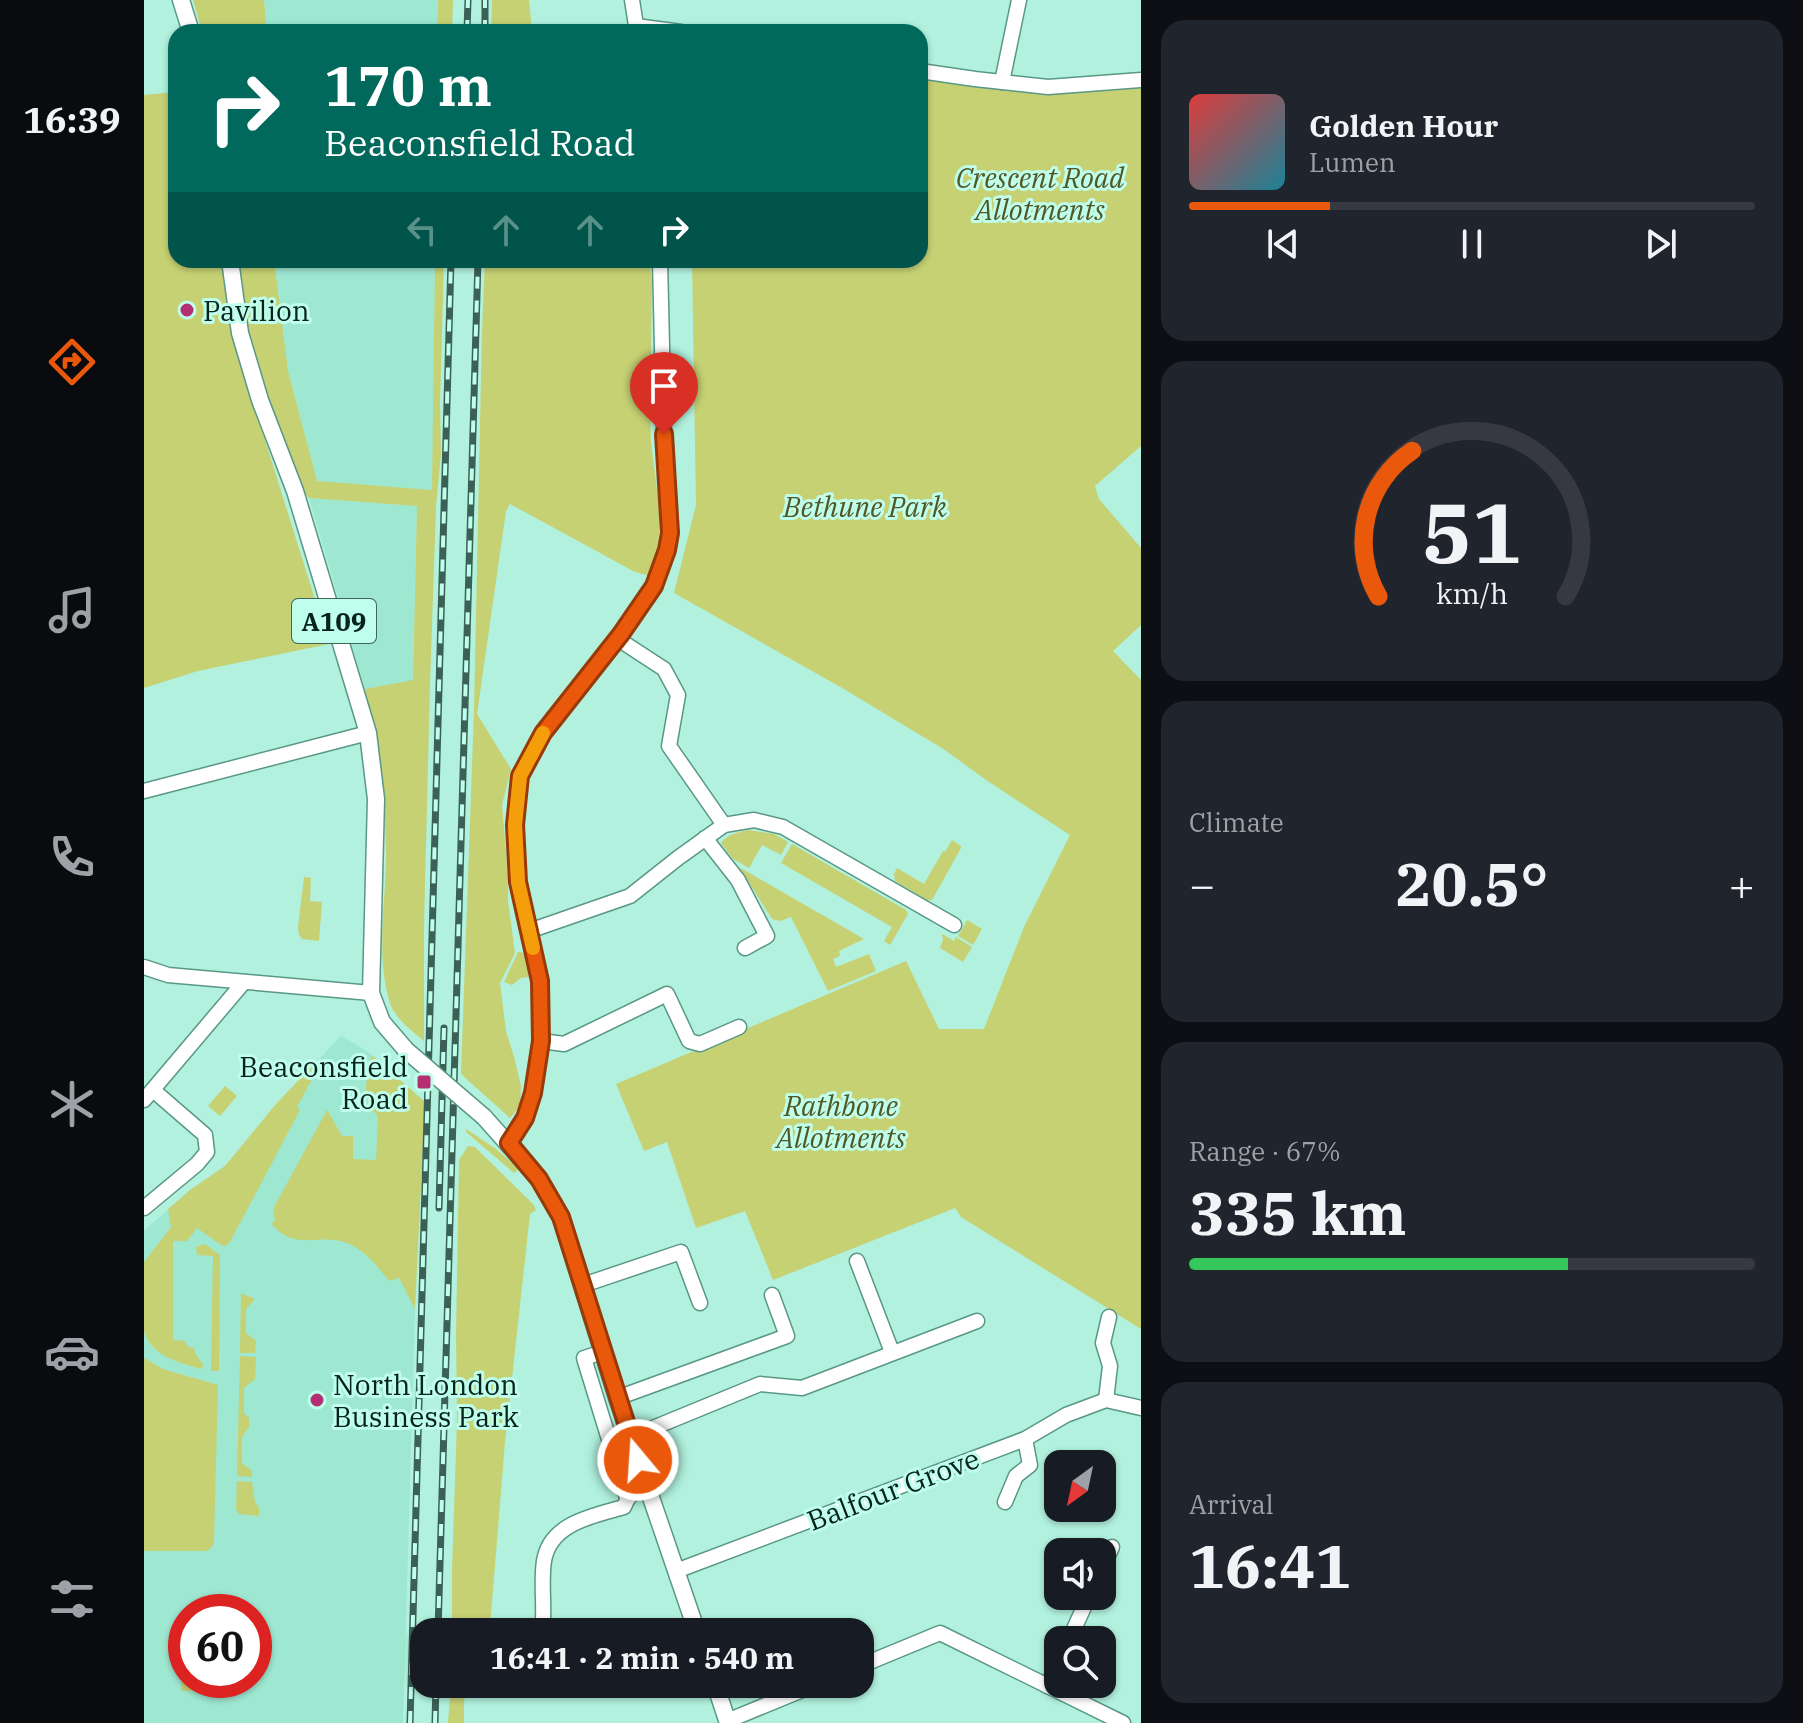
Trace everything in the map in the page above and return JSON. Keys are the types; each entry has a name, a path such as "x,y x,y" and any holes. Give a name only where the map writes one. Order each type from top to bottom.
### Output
{"main road":[{"path":"181,0 188,24"},
{"name":"A109","path":"231,268 240,333 256,387 295,491 368,733 376,799 371,993 382,1022 406,1050 484,1117 509,1143 539,1179 561,1217 617,1398 692,1618"},
{"path":"720,1698 728,1722"}],"street":[{"path":"632,0 635,24"},
{"path":"1002,82 1019,0"},
{"path":"928,72 1048,87 1141,80"},
{"path":"509,1143 525,1118 533,1093 541,1041 540,981 518,882 515,825 520,776 543,733 618,639 654,586 670,533 660,268"},
{"path":"618,639 664,669 678,695 669,746 724,825"},
{"path":"144,791 368,733"},
{"path":"529,931 630,896 724,825 754,820 783,827 954,925"},
{"path":"705,838 738,880 767,936 745,948"},
{"path":"144,967 168,975 371,993"},
{"path":"144,1208 207,1152 205,1135 148,1095 244,982"},
{"path":"541,1041 564,1044 667,994 689,1041 700,1044 739,1027"},
{"path":"583,1285 681,1252 700,1303"},
{"path":"857,1261 892,1352"},
{"path":"617,1398 787,1336 772,1295"},
{"path":"1109,1317 1103,1343 1110,1366 1106,1400 1141,1408"},
{"path":"631,1437 760,1384 802,1388 977,1321"},
{"path":"603,1352 584,1358 627,1498"},
{"name":"Balfour Grove","path":"676,1571 1025,1439 1066,1415 1106,1400"},
{"path":"1005,1502 1016,1476 1030,1465 1025,1439"},
{"path":"543,1618 544,1559 553,1539 569,1525 624,1507 634,1491 647,1487"},
{"path":"874,1660 940,1633 1044,1685"},
{"path":"728,1722 784,1698"},
{"path":"1072,1698 1123,1723"}],"shaded area":[{"path":"264,0 438,0 437,24 266,24"},
{"path":"275,268 435,268 433,490 317,482 288,371"},
{"path":"309,498 417,506 413,681 365,689"},
{"name":"North London Business Park","path":"341,1036 367,1051 425,1102 416,1275 403,1723 144,1723 144,1231 190,1190 227,1165 275,1106"}],"green space":[{"path":"193,0 264,0 266,24 200,24"},
{"path":"438,0 453,0 452,24 437,24"},
{"path":"492,0 529,0 531,24 491,24"},
{"path":"928,74 1049,91 1141,83 1141,446 1095,486 1099,499 1141,548 1141,625 1113,651 1141,680 1141,1329 961,1217 955,1208 773,1280 745,1211 696,1228 667,1142 644,1151 616,1084 906,961 939,1029 984,1029 1024,927 1070,835 945,750 674,593 696,505 692,268 928,268"},
{"path":"168,93 168,268 223,268 238,354 329,644 198,671 144,688 144,95"},
{"path":"237,268 275,268 288,371 317,481 432,490 435,268 444,268 441,454 436,507 430,684 424,1041 394,1012 385,981 382,943 386,866 384,807 377,748 365,689 413,680 417,506 309,498 298,488 266,405 243,318"},
{"path":"485,268 650,268 651,443 660,513 658,552 650,576 635,572 510,504 506,511 477,714 511,769 502,805 508,901 515,953 500,983 506,1031 521,1086 520,1106 510,1118 461,1074 474,710"},
{"path":"749,830 774,834 788,842 781,855 762,845 749,868 733,859 721,843 730,835"},
{"path":"952,840 961,848 932,900 895,881 897,868 924,884"},
{"path":"792,844 906,910 908,914 890,945 884,941 892,927 781,863"},
{"path":"739,867 864,939 839,951 840,956 833,959 836,967 869,954 876,971 828,991 791,917 780,921 772,919"},
{"path":"304,877 311,878 310,901 322,902 319,941 302,939 299,935"},
{"path":"967,920 982,929 973,945 958,936"},
{"path":"942,934 954,941 956,937 972,947 963,962 940,948"},
{"path":"518,952 524,953 529,977 521,978 512,985 504,982"},
{"path":"373,1056 425,1102 415,1309 399,1278 389,1281 371,1259 354,1246 337,1240 298,1240 280,1232 271,1223 275,1222 273,1209 327,1110 342,1136 353,1136 353,1159 376,1160 378,1116 369,1104 366,1089"},
{"path":"313,1065 316,1072 297,1107 300,1110 230,1242 221,1245 197,1228 187,1241 173,1241 173,1340 185,1341 188,1347 194,1348 204,1366 201,1369 167,1357 153,1347 144,1332 144,1262 171,1227 168,1209 225,1166"},
{"path":"225,1086 237,1096 220,1116 208,1106"},
{"path":"466,1129 496,1149 517,1167 517,1171 514,1173"},
{"path":"468,1146 475,1147 536,1210 530,1214 505,1442 491,1618 452,1618 459,1160"},
{"path":"205,1244 220,1255 219,1371 211,1371 213,1256 197,1255 196,1247"},
{"path":"241,1293 255,1299 246,1309 246,1333 256,1341 255,1353 240,1353"},
{"path":"240,1356 256,1357 255,1379 244,1388 244,1413 249,1418 249,1427 242,1437 242,1463 252,1471 252,1477 237,1476"},
{"path":"144,1358 163,1369 218,1385 214,1541 207,1551 144,1551"},
{"path":"652,1437 667,1479 653,1484 638,1441"},
{"path":"237,1481 252,1482 259,1516 239,1514 236,1509"},
{"path":"450,1698 465,1698 464,1723 448,1723"}],"railway":[{"path":"467,24 468,0"},
{"path":"485,0 485,24"},
{"path":"410,1723 451,268"},
{"path":"438,1618 478,268"},
{"path":"439,1208 444,1028"},
{"path":"435,1723 436,1698"}],"slow traffic":[{"path":"533,948 518,882 515,825 520,776 543,733"}],"place":[{"name":"Pavilion","path":"187,310"},
{"name":"Beaconsfield Road","path":"424,1082"},
{"name":"North London Business Park","path":"317,1400"}],"route":[{"path":"638,1460 561,1217 539,1179 509,1143 525,1118 533,1093 541,1041 540,981 518,882 515,825 520,776 543,733 637,613 654,586 670,533 664,434"}],"park label":[{"name":"Crescent Road Allotments","path":"1040,193"},
{"name":"Bethune Park","path":"865,506"},
{"name":"Rathbone Allotments","path":"841,1121"}]}
